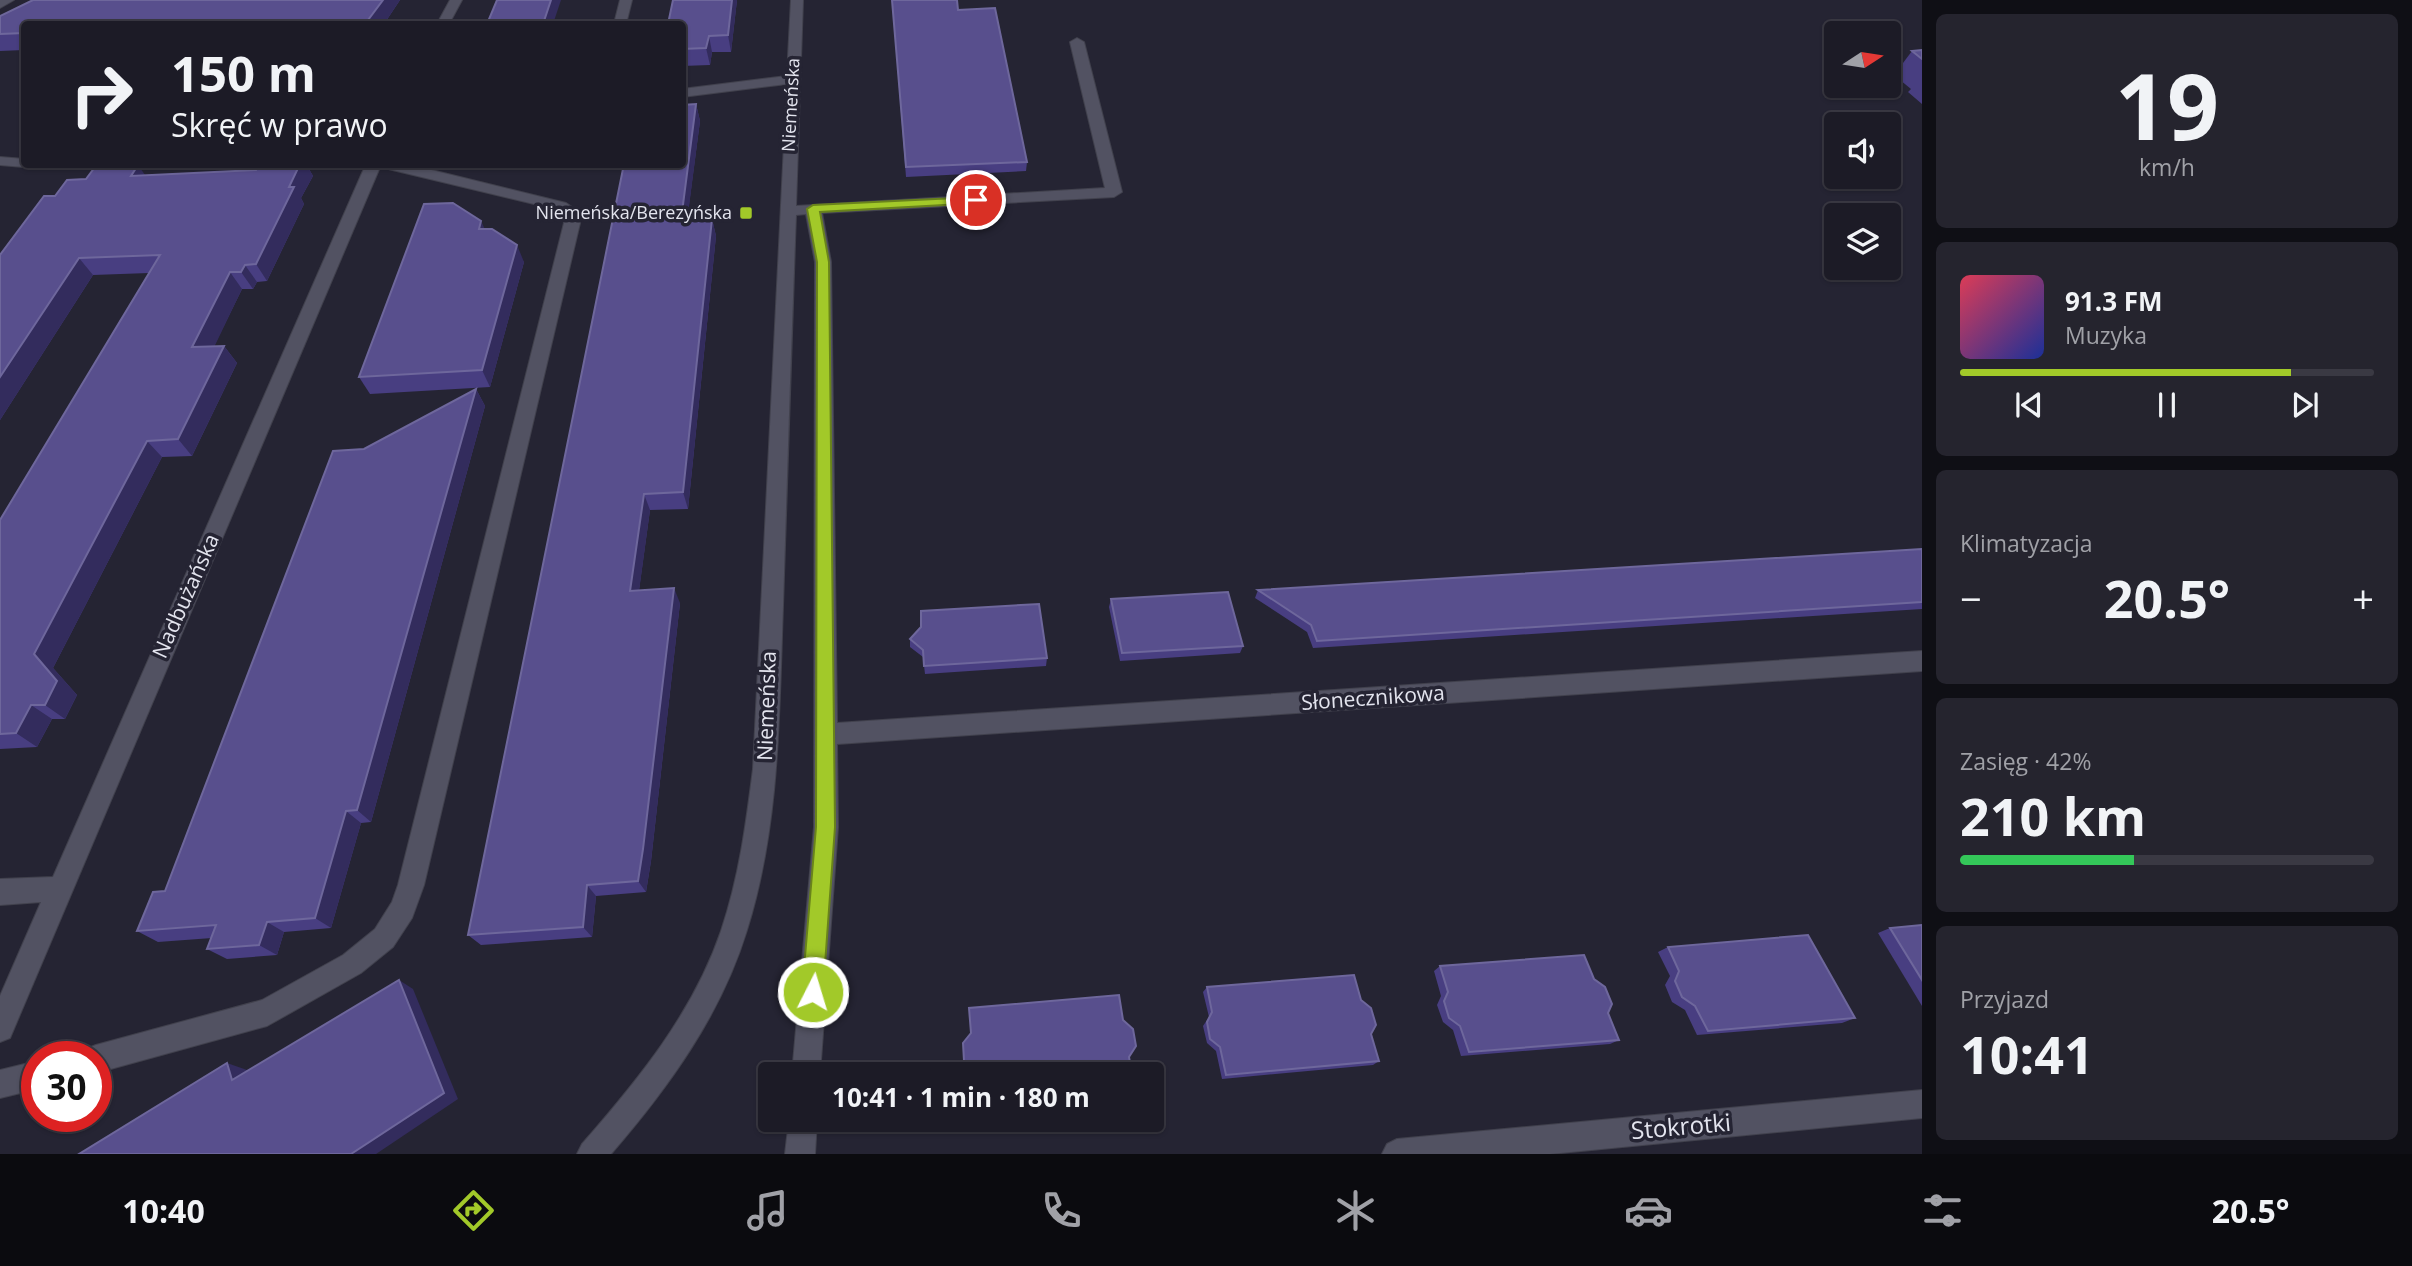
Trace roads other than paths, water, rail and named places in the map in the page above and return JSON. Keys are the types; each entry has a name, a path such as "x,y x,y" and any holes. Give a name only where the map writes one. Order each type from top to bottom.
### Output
{"street":[{"path":"0,4 8,0"},
{"path":"445,21 456,0"},
{"path":"621,21 626,0"},
{"name":"Niemeńska","path":"592,1154 657,1080 700,1013 744,908 755,860 765,769 786,211 797,0"},
{"path":"786,211 1114,192 1077,42"},
{"path":"686,92 793,79"},
{"path":"0,177 12,162"},
{"name":"Nadbużańska","path":"0,1028 372,168"},
{"path":"112,1055 254,1016 352,964 384,938 403,908 411,885 572,223 569,212 560,206 403,168"},
{"path":"807,1062 826,827 823,262 813,209"},
{"name":"Słonecznikowa","path":"825,734 1922,661"},
{"path":"0,892 58,889"},
{"path":"0,1084 21,1078"},
{"name":"Stokrotki","path":"1397,1154 1922,1104"},
{"path":"800,1154 802,1132"}],"place":[{"name":"Niemeńska/Berezyńska","path":"746,213"}]}
